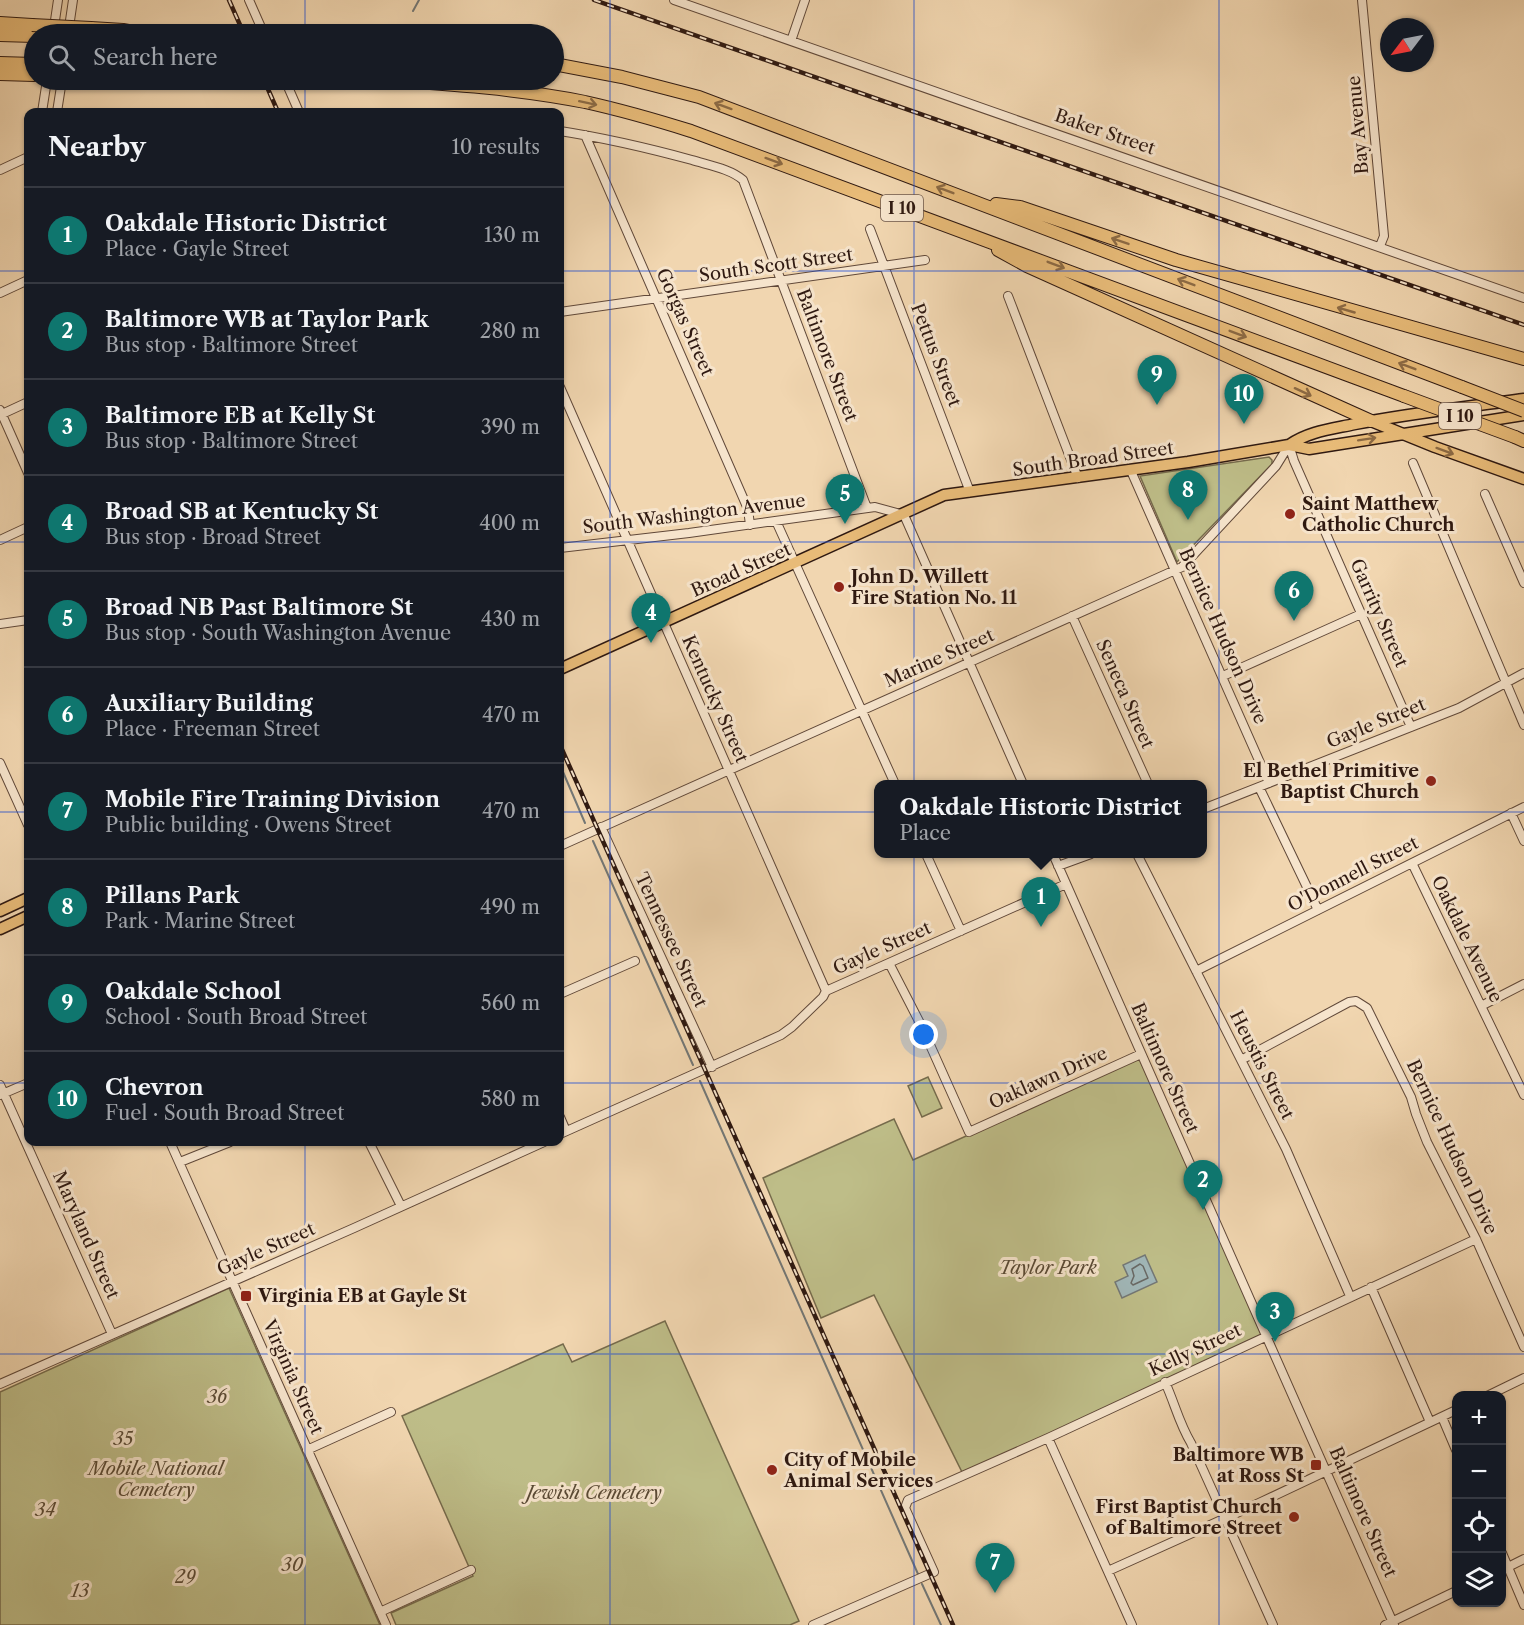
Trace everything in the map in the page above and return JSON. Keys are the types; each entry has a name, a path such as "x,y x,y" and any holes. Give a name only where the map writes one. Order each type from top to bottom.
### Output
{"highway":[{"path":"0,23 24,30"},
{"path":"0,35 24,34"},
{"path":"0,63 24,69"},
{"name":"I 10","path":"564,65 699,97 1462,387 1524,413"},
{"path":"0,74 24,71"},
{"name":"I 10","path":"502,90 583,102 691,131 966,231 1520,439"},
{"path":"978,202 1020,207 1176,260 1524,360"},
{"path":"966,231 1027,266 1371,421"}],"main road":[{"name":"South Broad Street","path":"1289,445 1300,437 1371,421 1524,399"},
{"name":"South Broad Street","path":"904,514 944,495 1131,471 1289,445 1309,449 1524,413"},
{"path":"1371,421 1524,479"},
{"name":"Broad Street","path":"564,667 904,514"},
{"path":"0,911 24,900"},
{"path":"0,929 24,918"}],"street":[{"path":"54,24 58,0"},
{"path":"69,24 73,0"},
{"path":"249,0 260,24"},
{"name":"Baker Street","path":"674,0 1524,298"},
{"path":"791,41 805,0"},
{"name":"Bay Avenue","path":"1362,0 1384,236 1380,246"},
{"path":"42,108 45,90"},
{"path":"58,108 60,90"},
{"path":"289,90 297,108"},
{"path":"564,132 585,135"},
{"name":"Baltimore Street","path":"585,135 683,158 744,180 867,508"},
{"name":"Gorgas Street","path":"585,135 748,510 750,525"},
{"path":"0,170 24,159"},
{"name":"Pettus Street","path":"870,229 970,492"},
{"name":"South Scott Street","path":"564,311 925,260"},
{"path":"0,293 24,282"},
{"path":"1008,296 1078,477"},
{"name":"Kentucky Street","path":"564,396 662,624 826,991"},
{"path":"24,404 1,413 24,464"},
{"name":"Marine Street","path":"564,844 1182,567 1276,466 1289,445"},
{"name":"Garrity Street","path":"1289,445 1411,727"},
{"path":"1413,463 1524,725"},
{"name":"Bernice Hudson Drive","path":"1131,471 1269,783"},
{"path":"1485,494 1524,583"},
{"name":"South Washington Avenue","path":"564,548 875,507 904,514"},
{"path":"904,514 1021,780"},
{"path":"776,521 893,780"},
{"path":"0,540 24,529"},
{"path":"1222,676 1361,614"},
{"name":"Seneca Street","path":"1072,616 1146,780"},
{"path":"0,624 24,621"},
{"name":"Gayle Street","path":"1207,807 1459,708 1524,673"},
{"path":"0,763 24,816"},
{"path":"1259,787 1318,910"},
{"name":"O'Donnell Street","path":"1196,971 1524,807"},
{"path":"1511,813 1524,842"},
{"name":"Tennessee Street","path":"601,827 712,1066"},
{"path":"928,858 961,931"},
{"name":"Baltimore Street","path":"1055,858 1267,1335 1391,1624"},
{"path":"1058,866 1080,858"},
{"name":"Heustis Street","path":"1139,858 1286,1149 1350,1296"},
{"name":"Oakdale Avenue","path":"1412,863 1524,1095"},
{"name":"Gayle Street","path":"564,1133 787,1031 823,997 826,991 1066,884"},
{"path":"564,992 635,961"},
{"name":"Oaklawn Drive","path":"889,963 922,1027 969,1132 1141,1054"},
{"path":"1481,1006 1524,984"},
{"name":"Bernice Hudson Drive","path":"1241,1060 1356,1000 1367,1008 1411,1096 1427,1142 1476,1239 1524,1347"},
{"name":"Maryland Street","path":"0,1085 2,1095 24,1143"},
{"path":"2,1095 24,1085"},
{"name":"Maryland Street","path":"25,1146 112,1334"},
{"name":"Virginia Street","path":"172,1146 386,1625"},
{"path":"180,1162 220,1146"},
{"path":"371,1146 401,1206"},
{"name":"Gayle Street","path":"0,1384 535,1146"},
{"name":"Kelly Street","path":"813,1625 934,1572 905,1508 908,1500 1048,1438 1476,1239"},
{"path":"1371,1287 1430,1422"},
{"path":"1495,1391 1524,1378"},
{"path":"1166,1382 1180,1425 1191,1443 1273,1625"},
{"path":"307,1450 391,1412"},
{"path":"1108,1571 1226,1519 1452,1412"},
{"path":"1442,1416 1454,1445"},
{"path":"1048,1438 1131,1625"},
{"path":"1506,1567 1524,1559"},
{"path":"380,1612 471,1570"},
{"path":"1506,1572 1524,1605"},
{"path":"1391,1624 1452,1593"}],"green space":[{"path":"1269,457 1272,464 1177,562 1140,476"},
{"name":"Taylor Park","path":"1139,1058 1267,1335 1048,1438 962,1472 874,1295 821,1318 763,1178 894,1119 913,1160"},
{"path":"928,1077 942,1108 922,1117 908,1086"},
{"name":"Mobile National Cemetery","path":"229,1288 380,1625 0,1625 0,1392"},
{"name":"Jewish Cemetery","path":"665,1321 799,1621 790,1625 396,1625 391,1613 473,1576 402,1416 563,1344 572,1362"}],"water":[{"path":"1145,1255 1157,1282 1122,1298 1115,1282 1128,1276 1123,1265"}],"waterway":[{"path":"413,11 419,0"},
{"path":"564,774 585,823"},
{"path":"593,841 693,1065"},
{"path":"700,1081 918,1574"},
{"path":"922,1584 941,1625"}],"railway":[{"path":"229,0 240,24"},
{"path":"594,0 1524,325"},
{"path":"268,90 276,108"},
{"path":"564,754 953,1625"}],"place":[{"name":"Oakdale School","path":"1157,405"},
{"name":"Chevron","path":"1244,424"},
{"name":"Saint Matthew Catholic Church","path":"1290,514"},
{"name":"Pillans Park","path":"1188,520"},
{"name":"Broad NB Past Baltimore St","path":"845,524"},
{"name":"John D. Willett Fire Station No. 11","path":"839,587"},
{"name":"Auxiliary Building","path":"1294,621"},
{"name":"Broad SB at Kentucky St","path":"651,643"},
{"name":"El Bethel Primitive Baptist Church","path":"1431,781"},
{"name":"Oakdale Historic District","path":"1041,927"},
{"name":"Baltimore WB at Taylor Park","path":"1203,1210"},
{"name":"Virginia EB at Gayle St","path":"246,1296"},
{"name":"Baltimore EB at Kelly St","path":"1275,1342"},
{"name":"Baltimore WB at Ross St","path":"1316,1465"},
{"name":"City of Mobile Animal Services","path":"772,1470"},
{"name":"First Baptist Church of Baltimore Street","path":"1294,1517"},
{"name":"Mobile Fire Training Division","path":"995,1593"}],"park label":[{"name":"36","path":"217,1397"},
{"name":"35","path":"123,1439"},
{"name":"34","path":"45,1510"},
{"name":"30","path":"292,1565"},
{"name":"29","path":"185,1577"},
{"name":"13","path":"80,1591"}]}
